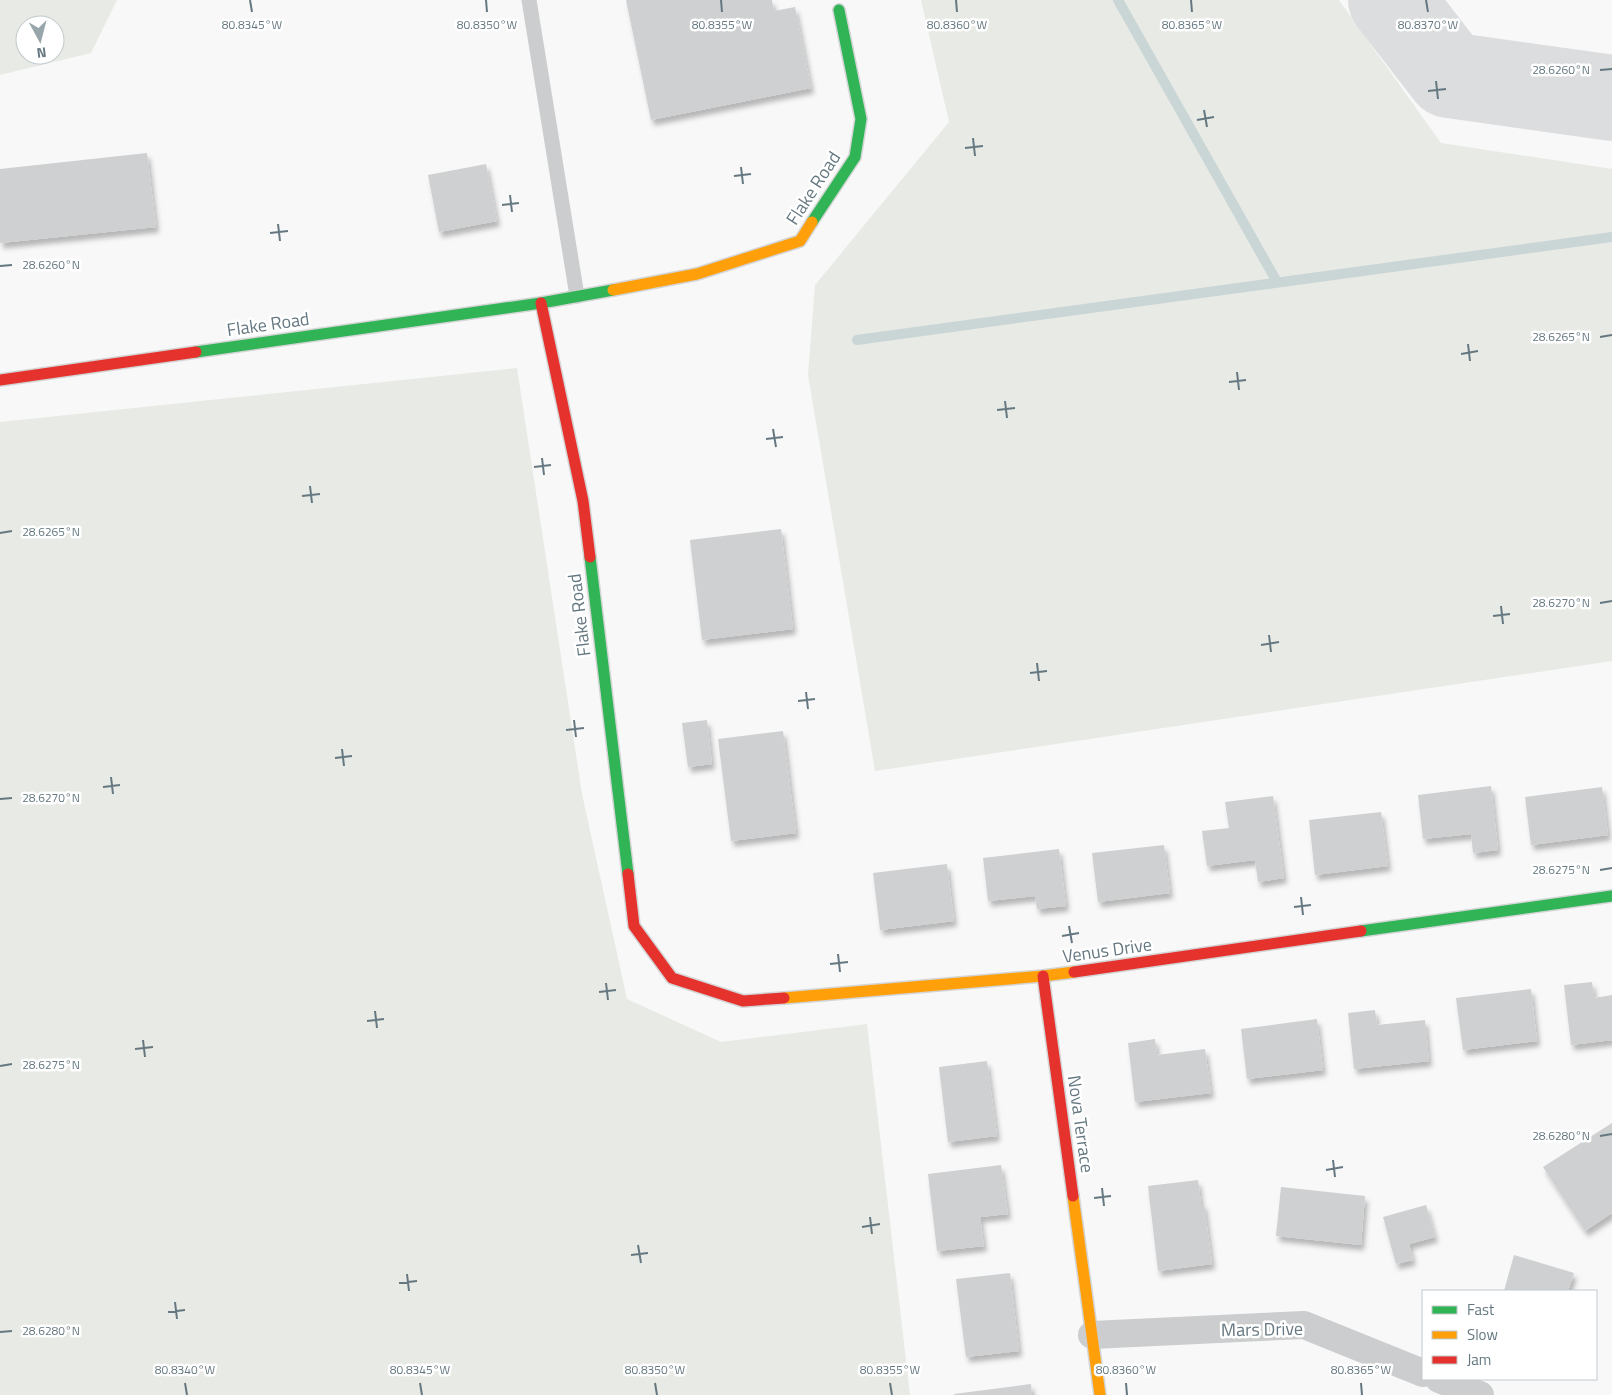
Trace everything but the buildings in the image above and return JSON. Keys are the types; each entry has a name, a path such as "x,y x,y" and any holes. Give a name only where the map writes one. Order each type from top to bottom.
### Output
{"street":[{"name":"Flake Road","path":"0,380 541,303 696,274 800,241 855,157 861,119 840,10"},
{"name":"Flake Road","path":"541,303 583,501 634,926"},
{"name":"Venus Drive","path":"634,926 672,978 743,1001 1043,976 1612,896"},
{"name":"Nova Terrace","path":"1043,976 1100,1395"},
{"name":"Mars Drive","path":"1092,1335 1304,1325 1422,1373"},
{"path":"1442,1380 1480,1395"}],"lane":[{"path":"528,0 577,296"}],"shaded area":[{"path":"0,0 117,0 91,53 65,59 65,15 15,15 15,65 41,65 0,75"},
{"path":"921,0 1339,0 1441,143 1612,169 1612,661 875,771 808,375 815,285 949,122"},
{"path":"517,368 582,794 627,999 721,1042 867,1024 910,1395 0,1395 0,422"}],"waterway":[{"path":"1118,0 1277,282"},
{"path":"857,340 1612,237"}],"taxiway":[{"path":"1391,0 1449,75 1612,98"}],"traffic: fast":[{"path":"812,222 855,157 861,119 839,10"},
{"path":"196,352 541,303 613,290"},
{"path":"590,557 628,874"},
{"path":"1361,931 1612,896"}],"traffic: slow":[{"path":"613,290 697,274 800,241 812,222"},
{"path":"784,998 1074,972"},
{"path":"1073,1196 1100,1395"}],"traffic: jam":[{"path":"541,303 583,501 590,557"},
{"path":"0,380 196,352"},
{"path":"628,874 634,926 672,978 743,1001 784,998"},
{"path":"1074,972 1361,931"},
{"path":"1043,976 1073,1196"}]}
